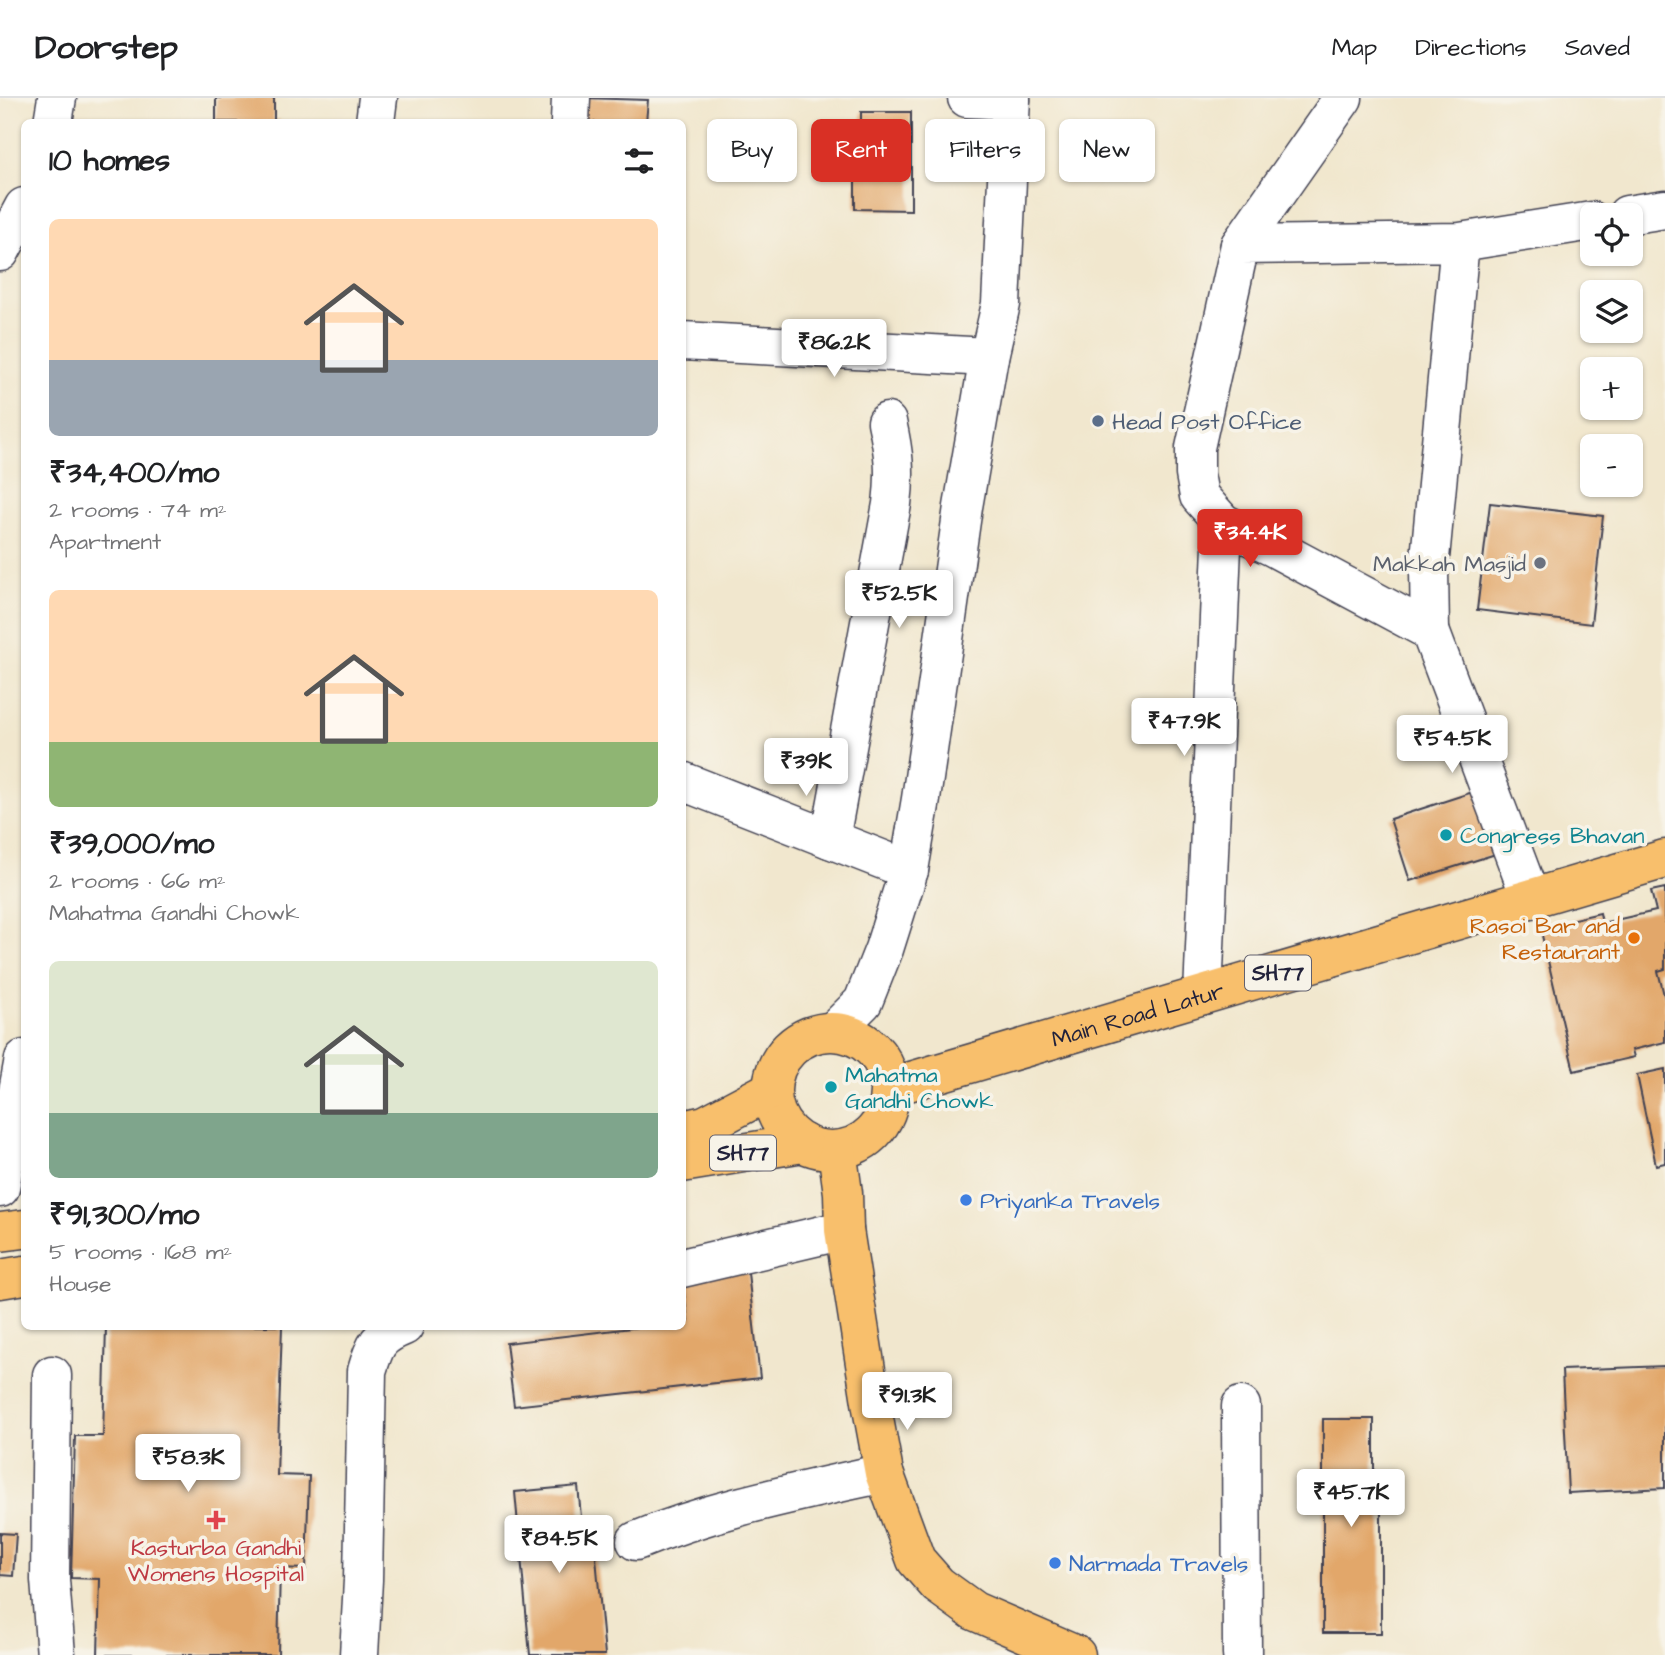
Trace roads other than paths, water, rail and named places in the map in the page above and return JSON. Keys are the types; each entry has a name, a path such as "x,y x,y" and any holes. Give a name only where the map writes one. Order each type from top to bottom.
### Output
{"main road":[{"name":"Main Road Latur","path":"891,1087 1665,859"},
{"path":"771,1090 774,1072 782,1056 797,1042 815,1033 834,1031 854,1035 871,1045 883,1061 891,1087"},
{"name":"SH77","path":"686,1163 820,1147 854,1146 878,1128 884,1120 891,1087"},
{"name":"SH77","path":"686,1129 705,1125 771,1090 774,1109 783,1126 820,1147"},
{"path":"820,1147 843,1193 844,1230 884,1473 916,1560 938,1585 974,1611 1076,1655"},
{"path":"0,1232 21,1229"},
{"path":"0,1279 21,1276"}],"street":[{"path":"54,119 58,98"},
{"path":"375,119 378,98"},
{"path":"570,119 571,98"},
{"path":"834,1031 863,1002 884,949 909,870 963,507 1001,304 1011,99 967,98"},
{"path":"1343,98 1240,245 1195,448 1195,474 1199,496 1223,523 1430,631"},
{"path":"1643,212 1665,209"},
{"path":"0,252 21,213"},
{"path":"1240,245 1460,242 1580,223"},
{"path":"1460,242 1429,569 1430,631 1531,899"},
{"path":"686,341 989,357"},
{"path":"830,839 894,484 895,454 887,422"},
{"path":"1203,995 1223,523"},
{"path":"686,783 909,870"},
{"path":"0,1188 21,1075"},
{"path":"686,1267 844,1230"},
{"path":"359,1655 368,1371 374,1347 386,1334 395,1330"},
{"path":"52,1375 50,1540 52,1628 56,1655"},
{"path":"1241,1406 1242,1655"},
{"path":"636,1541 678,1524 738,1506 884,1473"}],"place":[{"name":"Head Post Office","path":"1098,421"},
{"name":"Makkah Masjid","path":"1540,563"},
{"name":"Congress Bhavan","path":"1446,835"},
{"name":"Rasoi Bar and Restaurant","path":"1634,938"},
{"name":"Mahatma Gandhi Chowk","path":"831,1087"},
{"name":"Priyanka Travels","path":"966,1200"},
{"name":"Kasturba Gandhi Womens Hospital","path":"216,1520"},
{"name":"Narmada Travels","path":"1055,1563"}]}
